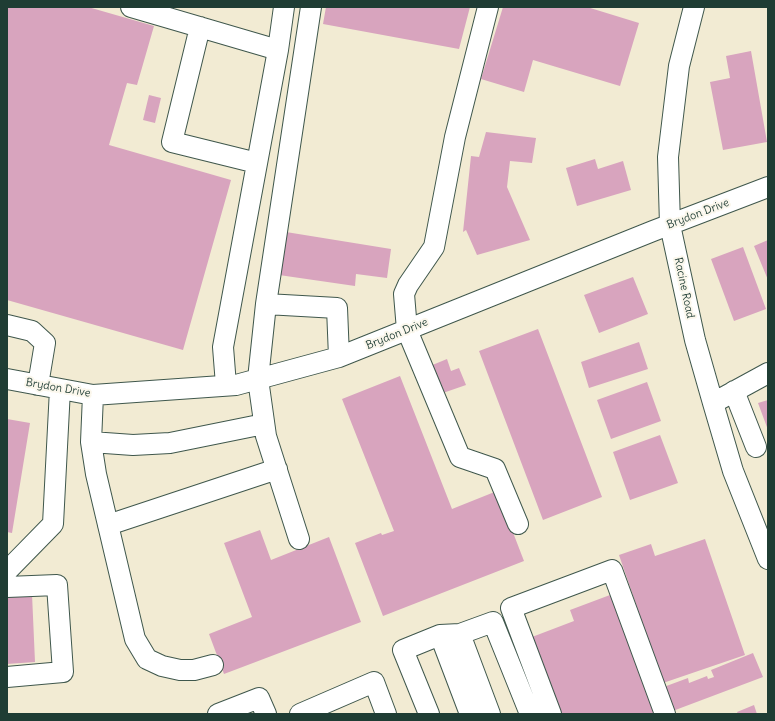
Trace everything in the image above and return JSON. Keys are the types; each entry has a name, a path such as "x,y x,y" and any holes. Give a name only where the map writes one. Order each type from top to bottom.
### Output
{"street":[{"path":"131,7 278,50"},
{"path":"226,385 223,347 278,50 284,7"},
{"path":"299,539 266,436 258,379 266,304 311,7"},
{"path":"488,7 455,137 434,247 408,284 404,294 407,330 460,457 495,469 518,524"},
{"name":"Racine Road","path":"694,7 679,66 668,157 670,225 695,340 713,403 733,471 768,559"},
{"path":"200,27 172,142 257,163"},
{"name":"Brydon Drive","path":"7,379 93,395 236,385 339,357 768,187"},
{"path":"266,304 337,308 339,357"},
{"path":"7,325 32,331 45,343 38,385"},
{"path":"713,403 768,373"},
{"path":"7,571 54,524 60,389"},
{"path":"734,391 756,447"},
{"path":"93,395 91,442 96,474 135,639 147,659 162,666 180,670 194,670 213,665"},
{"path":"91,442 133,445 170,442 264,424"},
{"path":"108,525 277,469"},
{"path":"429,714 404,650 440,635 460,634 493,622 511,608 612,570 665,714"},
{"path":"7,587 57,585 63,672 7,677"},
{"path":"511,608 550,714"},
{"path":"493,622 530,714"},
{"path":"460,634 484,714"},
{"path":"440,635 484,714"},
{"path":"300,714 374,682 386,714"},
{"path":"218,714 259,698 266,714"}],"building":[{"path":"7,7 88,7 154,26 137,85 127,83 109,145 231,180 183,350 7,300"},
{"path":"326,7 470,7 459,49 323,24"},
{"path":"503,7 587,7 639,23 620,86 533,60 524,92 481,79"},
{"path":"751,51 767,142 723,150 710,82 730,78 726,56"},
{"path":"149,95 161,98 155,123 143,120"},
{"path":"486,132 536,138 532,163 510,161 507,187 530,240 477,255 466,230 463,232 471,156 479,157"},
{"path":"595,159 598,169 623,161 631,190 577,206 566,168"},
{"path":"286,232 391,249 387,278 356,274 355,286 279,275"},
{"path":"768,240 768,280 754,246"},
{"path":"743,247 766,309 734,321 711,259"},
{"path":"633,277 648,314 599,333 584,295"},
{"path":"538,329 602,497 543,520 479,351"},
{"path":"639,342 648,369 589,388 581,362"},
{"path":"447,359 451,371 459,368 466,385 440,394 430,366"},
{"path":"400,376 452,509 497,491 524,561 383,616 355,543 381,533 382,535 394,531 342,399"},
{"path":"647,382 661,421 611,439 597,400"},
{"path":"768,400 768,430 758,403"},
{"path":"7,419 30,423 12,533 7,532"},
{"path":"660,435 678,483 630,500 613,452"},
{"path":"260,530 271,560 329,537 361,622 224,674 209,634 252,617 224,543"},
{"path":"705,539 745,655 663,683 619,555 651,544 655,556"},
{"path":"618,592 662,714 561,714 532,637 574,621 570,610"},
{"path":"7,594 32,594 35,662 7,664"},
{"path":"753,653 763,677 670,712 661,688 688,678 689,683 707,676 708,679 714,677 711,670"},
{"path":"754,705 757,714 738,714 737,712"}]}
